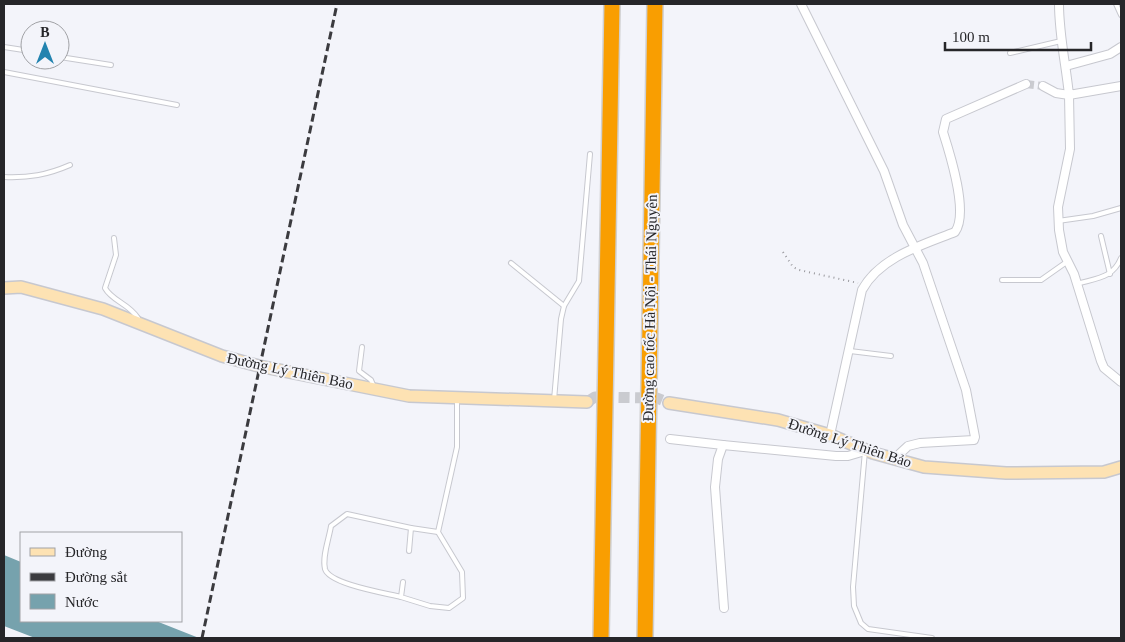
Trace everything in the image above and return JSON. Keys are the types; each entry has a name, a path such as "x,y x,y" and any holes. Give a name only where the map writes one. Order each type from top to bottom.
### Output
{"highway":[{"path":"600,638 612,4"},
{"name":"Đường cao tốc Hà Nội - Thái Nguyên","path":"645,638 654,4"}],"main road":[{"name":"Đường Lý Thiên Bảo","path":"4,288 21,287 103,309 222,356 259,366 409,396 587,402"},
{"name":"Đường Lý Thiên Bảo","path":"669,403 778,420 830,435 894,459 924,466 1006,473 1104,472 1121,467"}],"street":[{"path":"801,4 884,171 903,225 923,263 942,314 966,390 975,437 970,441 920,443 908,446 894,459"},
{"path":"1059,4 1061,41 1069,96 1070,149 1058,207 1058,221 1063,252 1077,284 1104,368 1120,379"},
{"path":"1066,66 1096,59 1121,47"},
{"path":"830,435 865,285 877,269 915,249 955,232 960,221 960,200 943,132 944,122 946,119 1026,84"},
{"path":"1043,86 1056,93 1069,96 1121,86"},
{"path":"670,439 836,456 848,456 866,450"},
{"path":"722,445 718,459 715,487 724,608"}],"lane":[{"path":"1116,4 1121,15"},
{"path":"1010,53 1061,41"},
{"path":"4,47 20,50"},
{"path":"70,58 111,65"},
{"path":"4,72 177,105"},
{"path":"554,402 558,336 564,306 579,281 590,154"},
{"path":"4,177 30,178 51,174 70,165"},
{"path":"1058,221 1093,216 1121,208"},
{"path":"1101,236 1110,274"},
{"path":"114,238 116,255 105,288 108,294 131,308 142,324"},
{"path":"1077,284 1110,274 1116,270 1121,258"},
{"path":"1002,280 1040,280 1068,261"},
{"path":"511,262 564,306"},
{"path":"362,347 359,371 371,380 375,389"},
{"path":"850,351 891,356"},
{"path":"438,532 347,514 331,526 324,560 326,570 335,580 430,606 450,608 462,598 462,572 438,532 457,447 457,398"},
{"path":"866,450 856,544 853,587 854,606 861,623 868,629 932,638"},
{"path":"409,551 412,528"},
{"path":"401,597 403,582"}],"path":[{"path":"784,252 793,267 799,270 865,285"}],"water":[{"path":"4,555 20,562 20,622 159,622 199,638 35,638 4,626"}],"tunnel":[{"path":"1026,84 1043,86"},
{"path":"587,402 595,397 657,398 669,403"}],"railway":[{"path":"202,638 337,4"}]}
